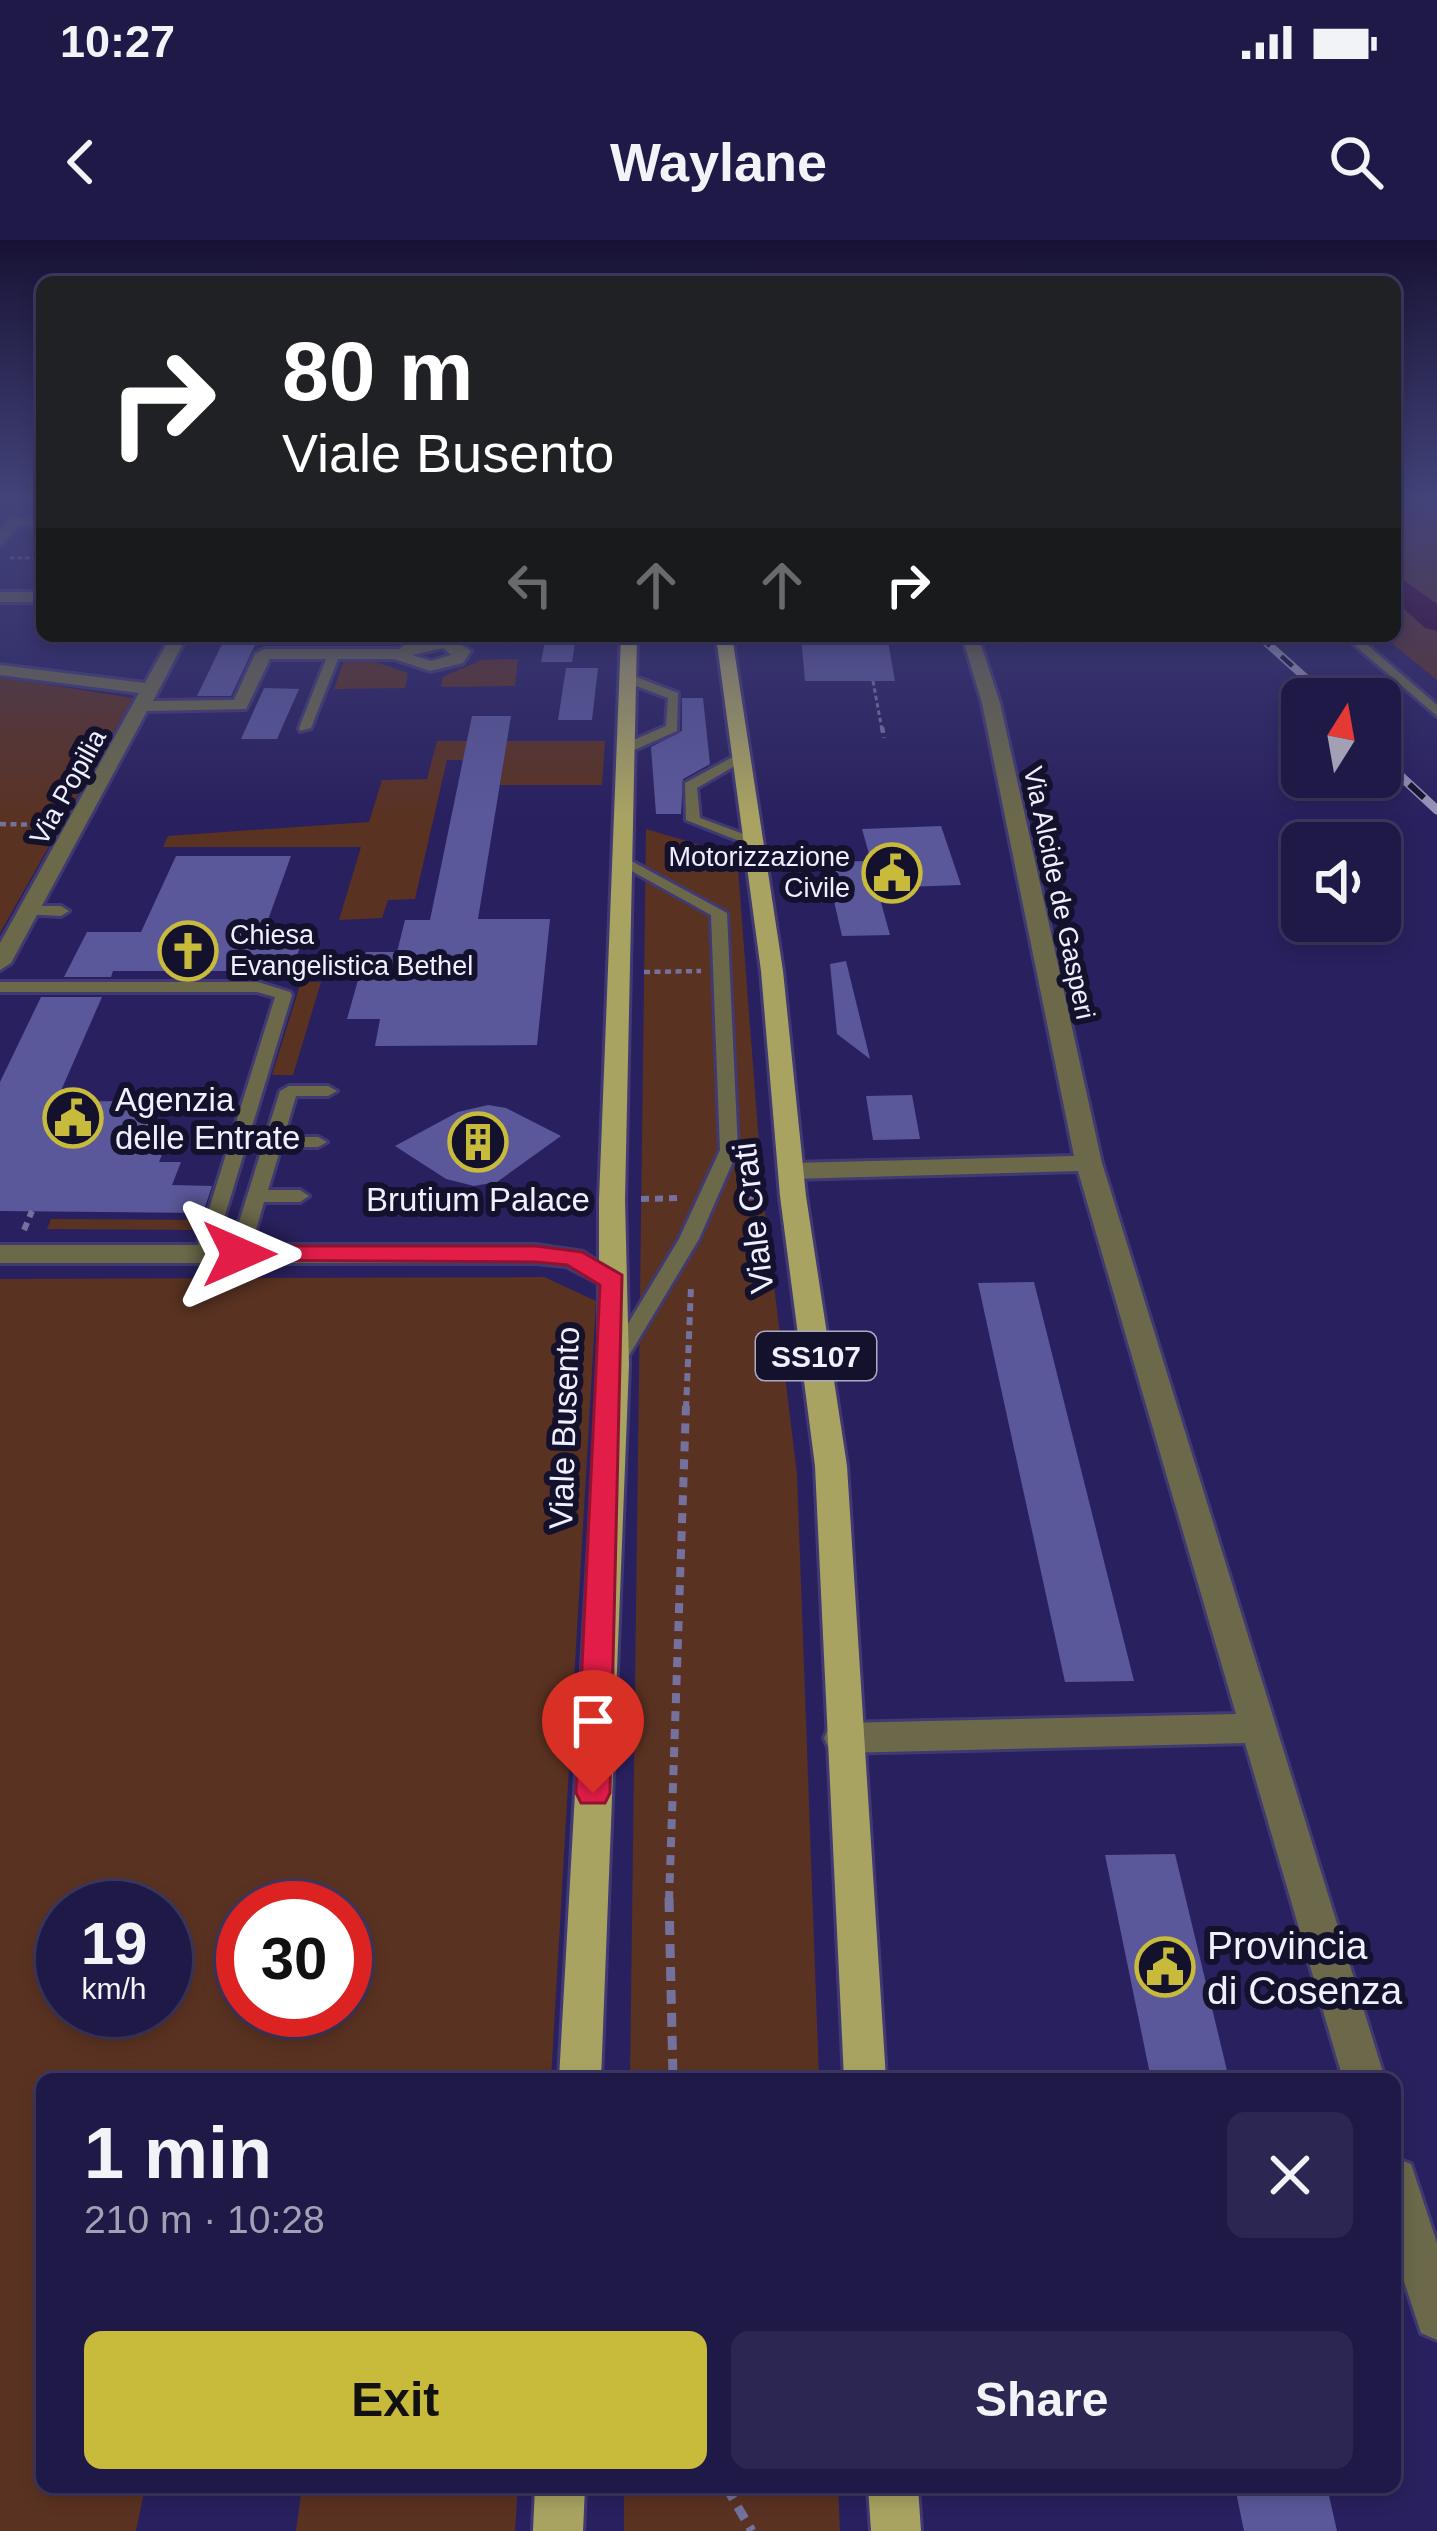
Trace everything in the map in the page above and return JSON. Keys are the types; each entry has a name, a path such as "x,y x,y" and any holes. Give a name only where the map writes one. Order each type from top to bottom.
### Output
{"main road":[{"name":"Viale Busento","path":"580,2073 614,1364 629,642"},
{"name":"Viale Crati","path":"725,642 772,971 791,1171 831,1466 842,1738 866,2073"},
{"path":"558,2531 560,2493"},
{"path":"893,2493 896,2531"}],"street":[{"name":"Via Popilia","path":"0,963 149,698 175,642"},
{"path":"0,670 149,698 240,705 264,654 401,654 430,642"},
{"path":"401,654 404,661 430,666 461,655 459,647 445,642"},
{"name":"Via Alcide de Gasperi","path":"972,642 991,703 1089,1163 1362,2073"},
{"path":"791,1171 1000,1159 1089,1163"},
{"path":"0,1254 536,1254 573,1258 613,1281"},
{"path":"842,1738 1257,1728"},
{"path":"1401,2200 1437,2318"}],"lane":[{"path":"1357,642 1437,712"},
{"path":"304,728 334,654"},
{"path":"627,748 672,728 674,696 628,678"},
{"path":"740,757 690,786 693,820 752,842"},
{"path":"614,1364 689,1239 730,1150 719,913 623,861"},
{"path":"29,911 61,911"},
{"path":"0,987 272,988 285,1000 205,1254"},
{"path":"239,1254 289,1091 328,1091"},
{"path":"273,1142 318,1142"},
{"path":"256,1196 300,1196"}],"path":[{"path":"872,681 884,738"},
{"path":"0,824 61,825"},
{"path":"22,1234 32,1211"},
{"path":"673,2073 668,1870 678,1529 691,1288 705,1242 689,1239"},
{"path":"730,2493 752,2531"}],"shaded area":[{"path":"1401,604 1437,604 1437,680 1390,642 1401,642"},
{"path":"518,659 515,686 441,687 443,677 481,660"},
{"path":"344,660 370,660 408,673 405,688 334,689"},
{"path":"0,677 133,698 0,933"},
{"path":"437,741 605,741 602,785 500,785 503,760 447,760 415,899 388,900 382,918 339,920 361,847 163,847 168,836 369,822 382,780 427,779"},
{"path":"646,829 737,856 763,1196 797,1474 819,2073 630,2073"},
{"path":"301,982 321,982 293,1075 272,1075"},
{"path":"51,1219 204,1220 200,1230 47,1229"},
{"path":"544,1277 596,1301 551,2073 36,2073 36,2493 144,2493 136,2531 0,2531 0,1279"},
{"path":"301,2493 518,2493 515,2531 296,2531"},
{"path":"624,2493 838,2493 840,2531 624,2531"}],"building":[{"path":"223,642 256,642 231,696 197,696"},
{"path":"545,642 575,642 572,662 541,662"},
{"path":"802,642 888,642 895,681 805,681"},
{"path":"566,668 598,668 592,720 558,720"},
{"path":"264,688 299,689 277,739 241,739"},
{"path":"682,698 703,698 710,764 683,779 681,814 656,814 651,747 682,731"},
{"path":"472,716 511,716 478,919 550,919 537,1045 375,1046 380,1019 347,1019 366,952 397,952 405,920 430,920"},
{"name":"Motorizzazione Civile","path":"941,826 961,885 877,888 890,935 842,936 825,862 871,861 862,829"},
{"path":"176,856 291,856 264,931 305,931 292,971 113,971 111,977 64,977 87,932 141,932"},
{"path":"846,961 870,1059 837,1034 830,964"},
{"name":"Agenzia delle Entrate","path":"41,997 102,997 56,1102 122,1101 170,1135 159,1162 181,1162 172,1185 212,1186 203,1213 0,1211 0,1082"},
{"path":"912,1095 920,1139 873,1140 866,1096"},
{"name":"Brutium Palace","path":"488,1105 506,1108 561,1136 497,1182 474,1186 446,1179 395,1146 458,1112"},
{"path":"1034,1282 1134,1681 1065,1682 978,1283"},
{"name":"Provincia di Cosenza","path":"1175,1854 1228,2073 1150,2073 1105,1855"},
{"path":"1236,2493 1328,2493 1337,2531 1244,2531"}],"waterway":[{"path":"1418,604 1437,621"}],"railway":[{"path":"1266,642 1306,678"},
{"path":"1401,777 1437,810"}],"place":[{"name":"Motorizzazione Civile","path":"892,873"},
{"name":"Chiesa Evangelistica Bethel","path":"188,951"},
{"name":"Agenzia delle Entrate","path":"73,1118"},
{"name":"Brutium Palace","path":"478,1142"},
{"name":"Provincia di Cosenza","path":"1165,1967"}],"route":[{"path":"239,1254 536,1254 573,1258 613,1281 614,1364 593,1793"}]}
